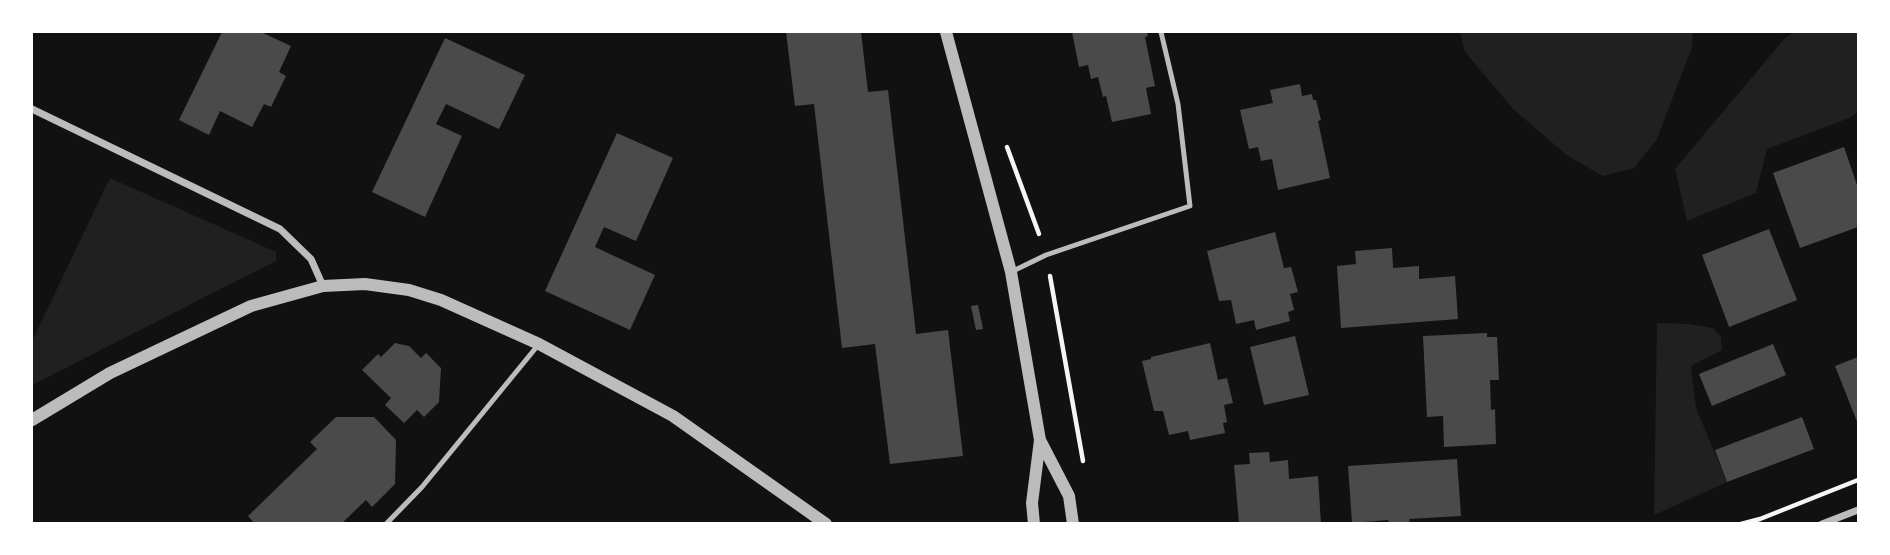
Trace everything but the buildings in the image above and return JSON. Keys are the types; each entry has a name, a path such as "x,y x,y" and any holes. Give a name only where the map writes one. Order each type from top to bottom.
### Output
{"street":[{"path":"946,32 1010,272 1040,440 1069,496 1073,523"},
{"path":"32,109 280,229 310,259 323,286"},
{"path":"32,421 110,373 251,306 323,286 365,284 409,290 441,300 539,344 673,416 826,523"},
{"path":"1034,523 1032,503 1040,440"},
{"path":"1822,523 1858,510"}],"lane":[{"path":"1010,272 1046,255 1190,206 1178,104 1161,32"},
{"path":"386,523 422,487 539,344"}],"path":[{"path":"1741,523 1760,519 1858,480"}],"shaded area":[{"path":"1460,32 1693,32 1692,47 1657,139 1634,168 1603,176 1568,156 1514,110 1465,52"},
{"path":"1795,32 1858,32 1858,112 1849,118 1767,149 1756,193 1687,221 1675,169 1785,38"},
{"path":"110,178 276,252 276,261 32,385 32,341"},
{"path":"1657,323 1713,328 1721,337 1722,350 1691,366 1696,408 1727,482 1654,515"}]}
